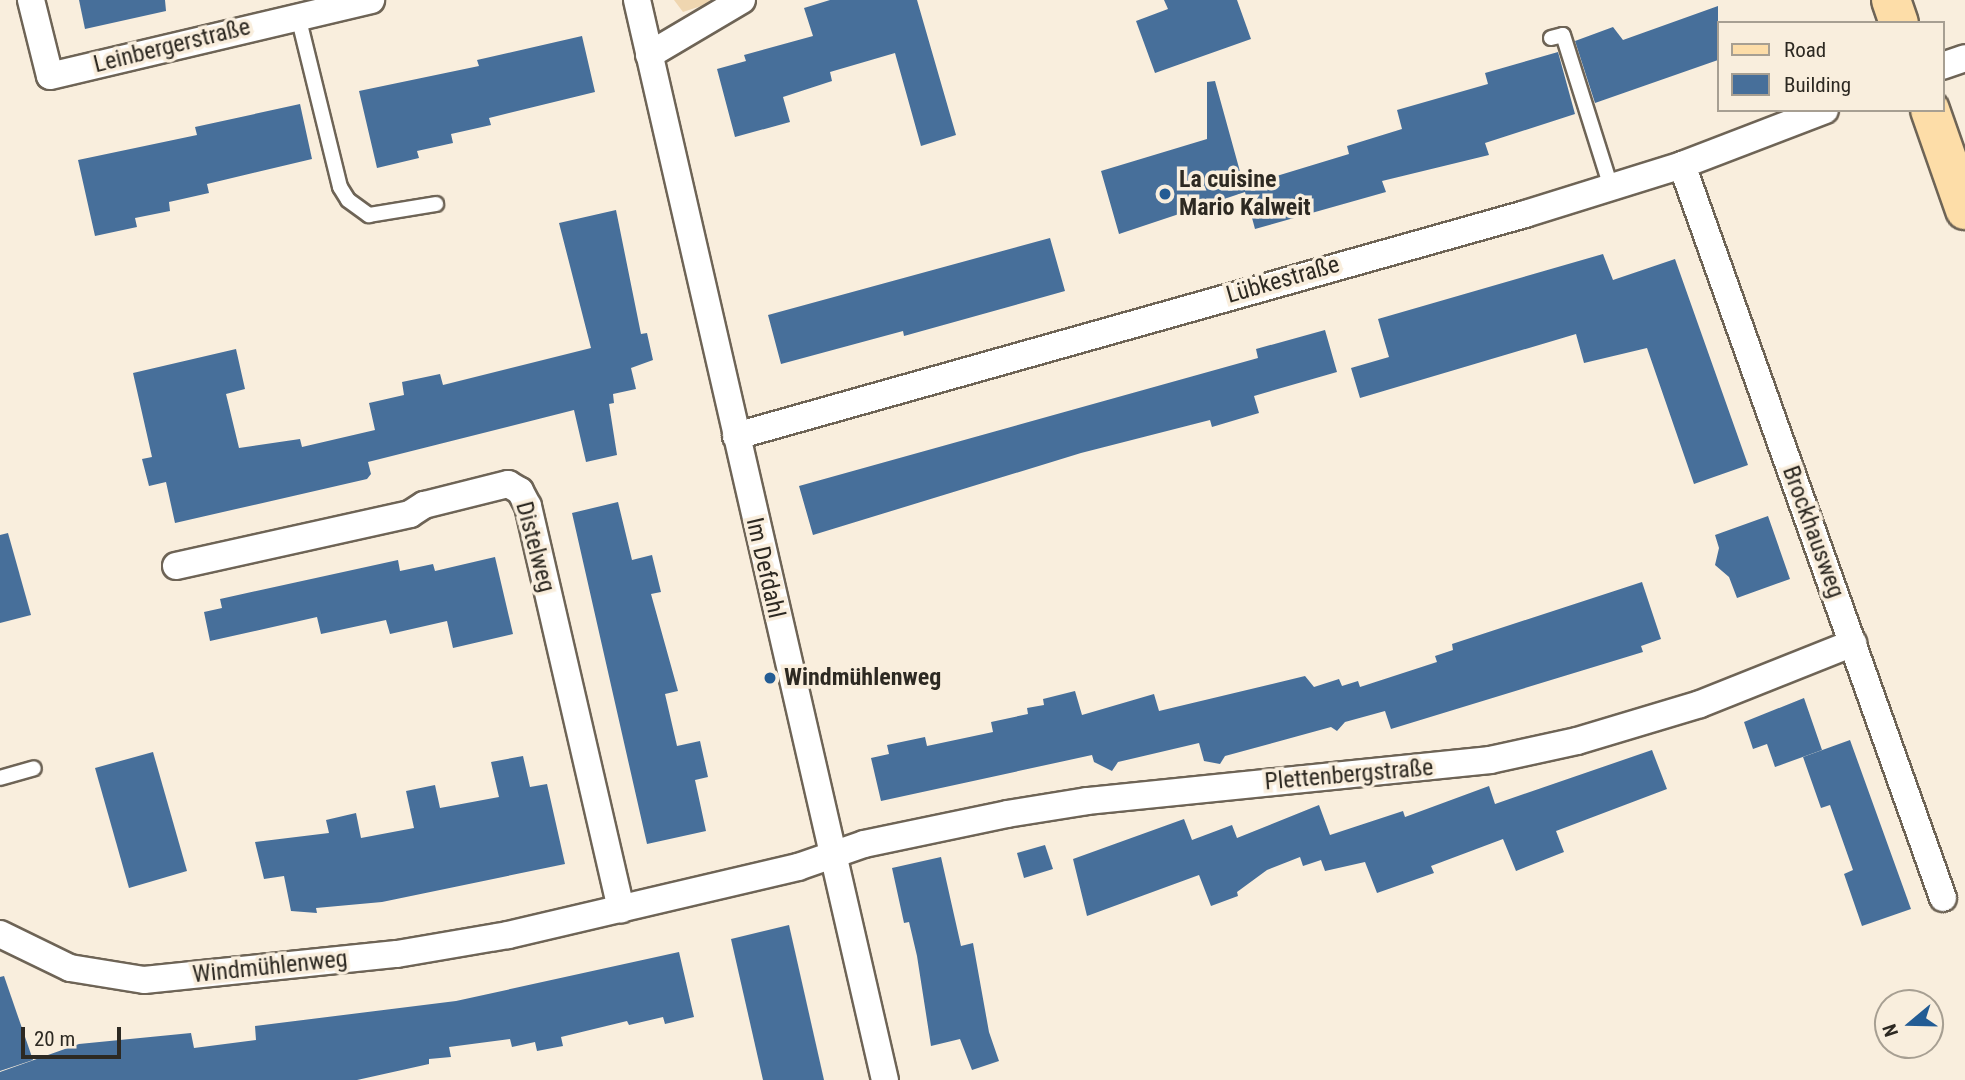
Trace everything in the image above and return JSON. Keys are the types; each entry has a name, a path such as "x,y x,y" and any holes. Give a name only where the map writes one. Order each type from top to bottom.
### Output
{"main road":[{"path":"1891,0 1898,21"},
{"path":"1931,112 1965,210"}],"street":[{"name":"Leinbergerstraße","path":"31,0 50,76 371,0"},
{"name":"Im Defdahl","path":"638,0 885,1080"},
{"path":"649,55 742,0"},
{"path":"1944,65 1965,58"},
{"name":"Lübkestraße","path":"736,436 1611,187 1682,165 1820,112"},
{"name":"Brockhausweg","path":"1682,165 1943,898"},
{"name":"Distelweg","path":"176,566 410,514 424,505 508,484 520,491 528,506 621,909"},
{"name":"Plettenbergstraße","path":"832,855 935,827 1087,802 1490,760 1577,741 1700,704 1853,643"},
{"name":"Windmühlenweg","path":"0,934 70,968 144,980 397,954 621,909 832,855"}],"lane":[{"path":"298,16 340,187 348,200 369,215 436,204"},
{"path":"1551,38 1563,35 1611,187"},
{"path":"0,778 34,768"}],"shaded area":[{"path":"674,0 719,0 683,12"}],"building":[{"path":"79,0 165,0 166,11 85,29"},
{"path":"830,0 917,0 956,135 921,146 895,53 830,72 832,81 783,97 790,122 735,137 717,69 746,61 744,55 813,36 804,8"},
{"path":"1164,0 1237,0 1251,39 1155,73 1136,21 1168,9"},
{"path":"1718,6 1716,61 1595,103 1575,41 1613,27 1623,40"},
{"path":"582,36 595,92 489,118 491,125 451,134 453,143 417,151 419,158 377,168 359,91 479,66 477,60"},
{"path":"1558,52 1575,114 1485,143 1489,155 1382,181 1386,192 1255,229 1245,192 1119,234 1101,171 1207,139 1207,82 1215,81 1244,186 1349,154 1347,146 1402,129 1397,110 1488,84 1485,73"},
{"path":"300,104 312,159 207,184 209,193 169,202 170,211 135,218 137,227 95,236 78,160 197,135 195,127"},
{"path":"616,210 641,334 647,333 653,360 631,368 636,389 613,394 614,403 609,404 617,455 586,462 574,410 368,462 371,474 367,479 175,523 166,482 149,486 142,459 152,457 133,373 236,349 245,389 226,394 239,448 300,439 302,447 375,430 369,403 404,395 402,382 440,374 443,385 591,348 559,223"},
{"path":"1050,238 1065,291 904,336 903,331 781,364 768,315"},
{"path":"1603,254 1613,280 1675,259 1748,465 1694,484 1647,348 1584,363 1576,334 1360,398 1351,368 1389,357 1378,319"},
{"path":"1325,330 1337,372 1254,396 1259,413 1212,427 1210,420 1081,453 813,535 799,486 1258,358 1256,349"},
{"path":"618,502 632,560 652,555 661,592 651,594 678,691 665,694 677,746 700,741 708,777 695,780 706,831 647,844 572,513"},
{"path":"1768,516 1790,579 1737,598 1729,577 1715,565 1719,548 1715,535"},
{"path":"8,533 31,615 0,623 0,535"},
{"path":"495,557 513,634 453,648 447,621 390,634 386,620 321,634 317,617 210,641 204,612 222,608 220,599 398,560 400,571 433,564 435,571"},
{"path":"1642,582 1661,639 1641,646 1643,652 1391,729 1385,711 1345,722 1337,731 1331,727 1225,756 1220,764 1204,761 1199,743 1118,762 1112,771 1094,762 1092,755 881,801 871,758 889,754 887,745 925,737 927,746 993,732 991,722 1028,714 1027,708 1044,705 1043,699 1075,691 1082,715 1154,694 1159,711 1305,676 1314,687 1339,679 1342,686 1358,681 1360,687 1437,662 1435,656 1453,650 1452,644"},
{"path":"1804,698 1822,750 1775,767 1767,744 1753,749 1744,722"},
{"path":"1850,740 1911,909 1862,926 1844,874 1853,870 1830,805 1821,808 1803,757"},
{"path":"1652,750 1667,789 1556,831 1564,852 1516,871 1503,839 1431,866 1434,873 1377,893 1365,862 1325,871 1321,860 1303,866 1300,857 1267,870 1237,892 1238,896 1211,906 1199,875 1087,916 1073,859 1184,819 1192,840 1232,825 1237,838 1319,805 1330,835 1403,811 1405,817 1489,786 1495,804"},
{"path":"153,752 187,871 129,888 95,768"},
{"path":"523,756 530,787 547,784 565,864 382,902 316,908 317,913 291,911 284,876 264,879 255,842 329,833 326,820 356,813 361,838 414,828 406,791 435,785 440,808 499,797 491,762"},
{"path":"1045,845 1053,869 1024,878 1017,853"},
{"path":"941,857 961,946 973,943 989,1032 999,1061 972,1070 960,1039 931,1046 917,956 909,922 904,923 892,868"},
{"path":"789,925 824,1080 763,1080 731,939"},
{"path":"679,952 694,1017 665,1024 663,1017 629,1025 627,1021 561,1037 563,1046 537,1051 535,1042 512,1047 510,1039 449,1047 451,1057 429,1059 429,1064 357,1080 0,1080 0,1072 79,1044 191,1033 194,1048 256,1040 255,1026 456,1001"},
{"path":"4,976 33,1060 0,1071 0,977"}],"place":[{"name":"La cuisine Mario Kalweit","path":"1165,194"},
{"name":"Windmühlenweg","path":"770,678"}]}
